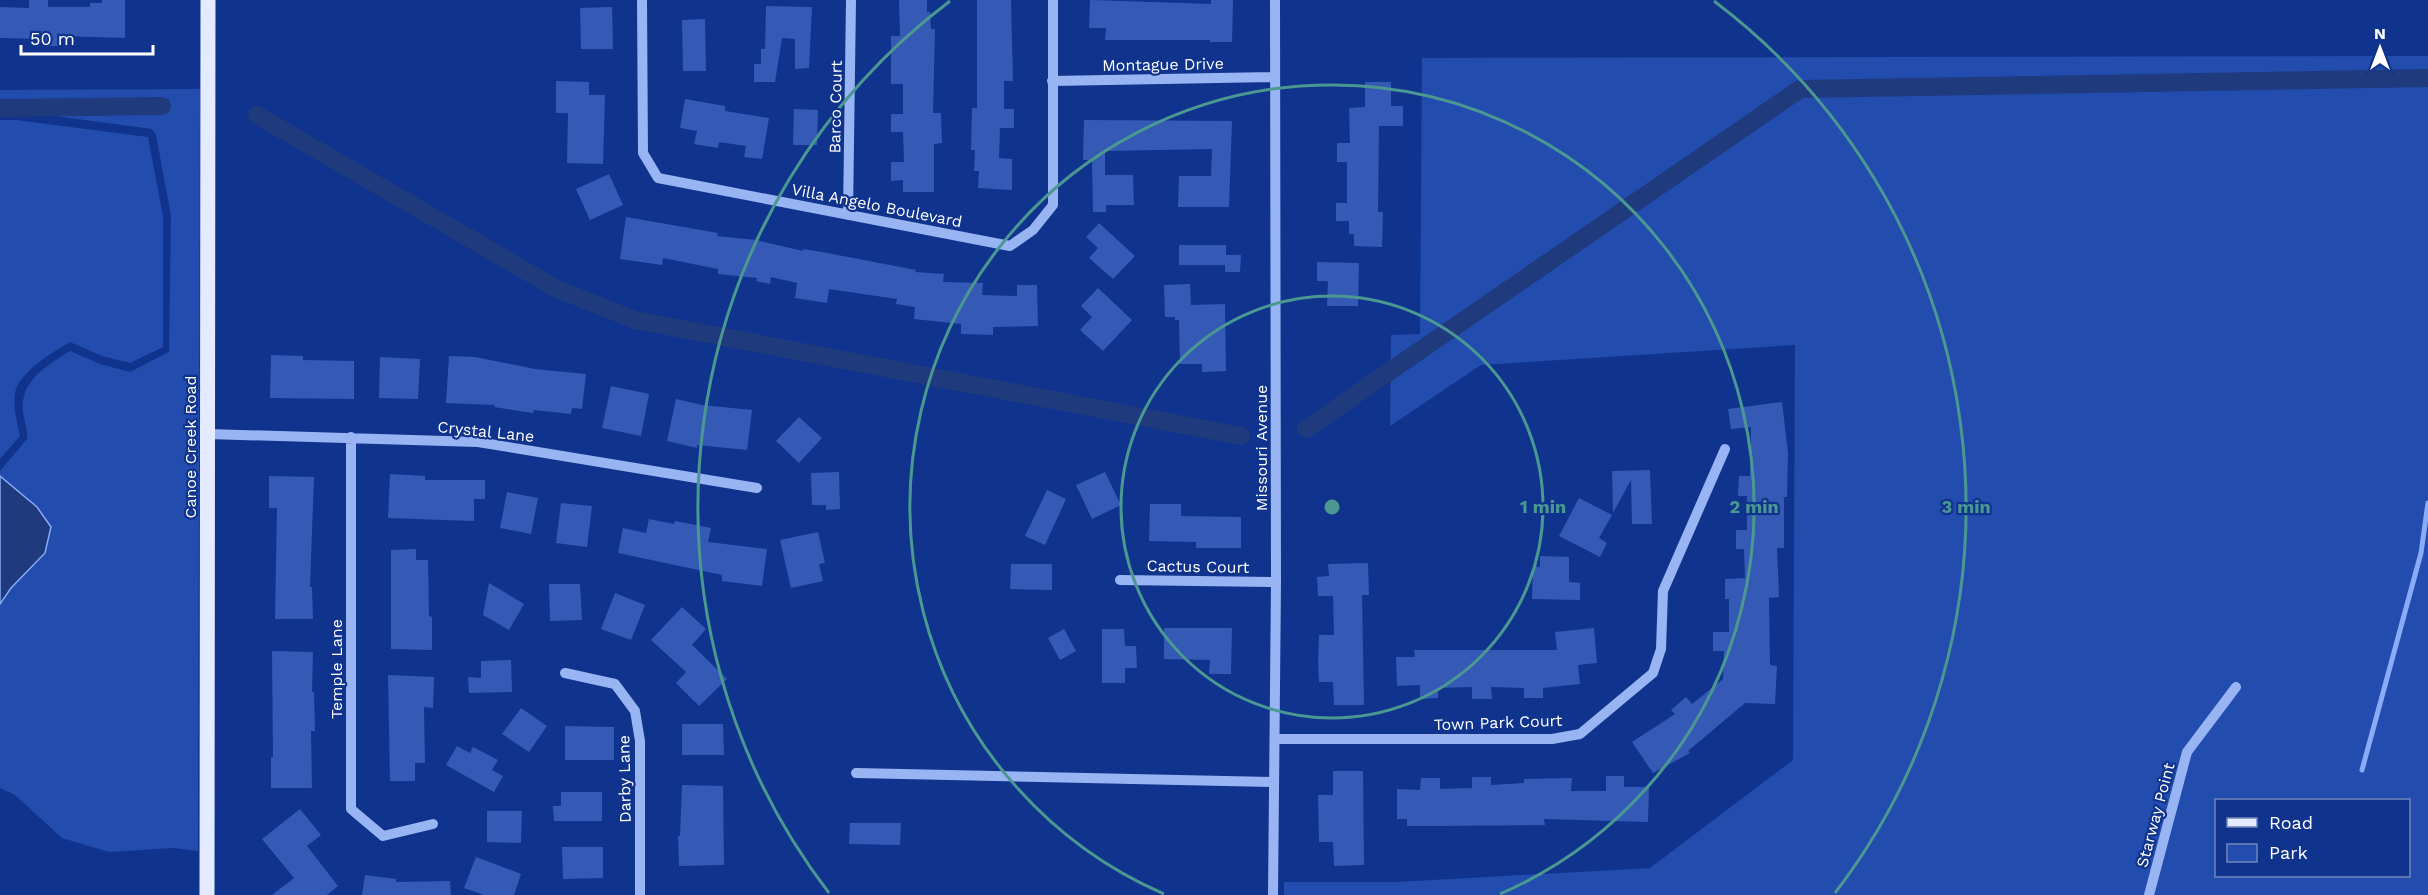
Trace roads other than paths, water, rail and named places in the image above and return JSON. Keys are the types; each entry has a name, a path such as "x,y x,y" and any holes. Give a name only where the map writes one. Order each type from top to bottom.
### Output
{"main road":[{"name":"Canoe Creek Road","path":"207,895 208,0"}],"street":[{"name":"Villa Angelo Boulevard","path":"642,0 644,153 658,178 1010,246 1034,230 1053,205 1053,0"},
{"name":"Barco Court","path":"848,215 851,0"},
{"name":"Missouri Avenue","path":"1273,895 1276,582 1275,0"},
{"name":"Montague Drive","path":"1052,81 1274,77"},
{"name":"Crystal Lane","path":"208,434 478,442 757,488"},
{"name":"Temple Lane","path":"351,437 351,809 383,836 433,824"},
{"name":"Town Park Court","path":"1275,739 1552,739 1580,734 1653,673 1661,649 1663,591 1725,450"},
{"name":"Cactus Court","path":"1120,580 1276,582"},
{"name":"Darby Lane","path":"565,673 615,684 635,711 640,741 640,895"},
{"name":"Starway Point","path":"2149,895 2187,752 2236,687"},
{"path":"856,772 1274,782"}],"waterway":[{"path":"1306,429 1800,89 2428,78"},
{"path":"0,108 162,106"},
{"path":"257,115 557,289 635,320 1241,436"},
{"path":"2362,770 2421,553 2428,503"}]}
